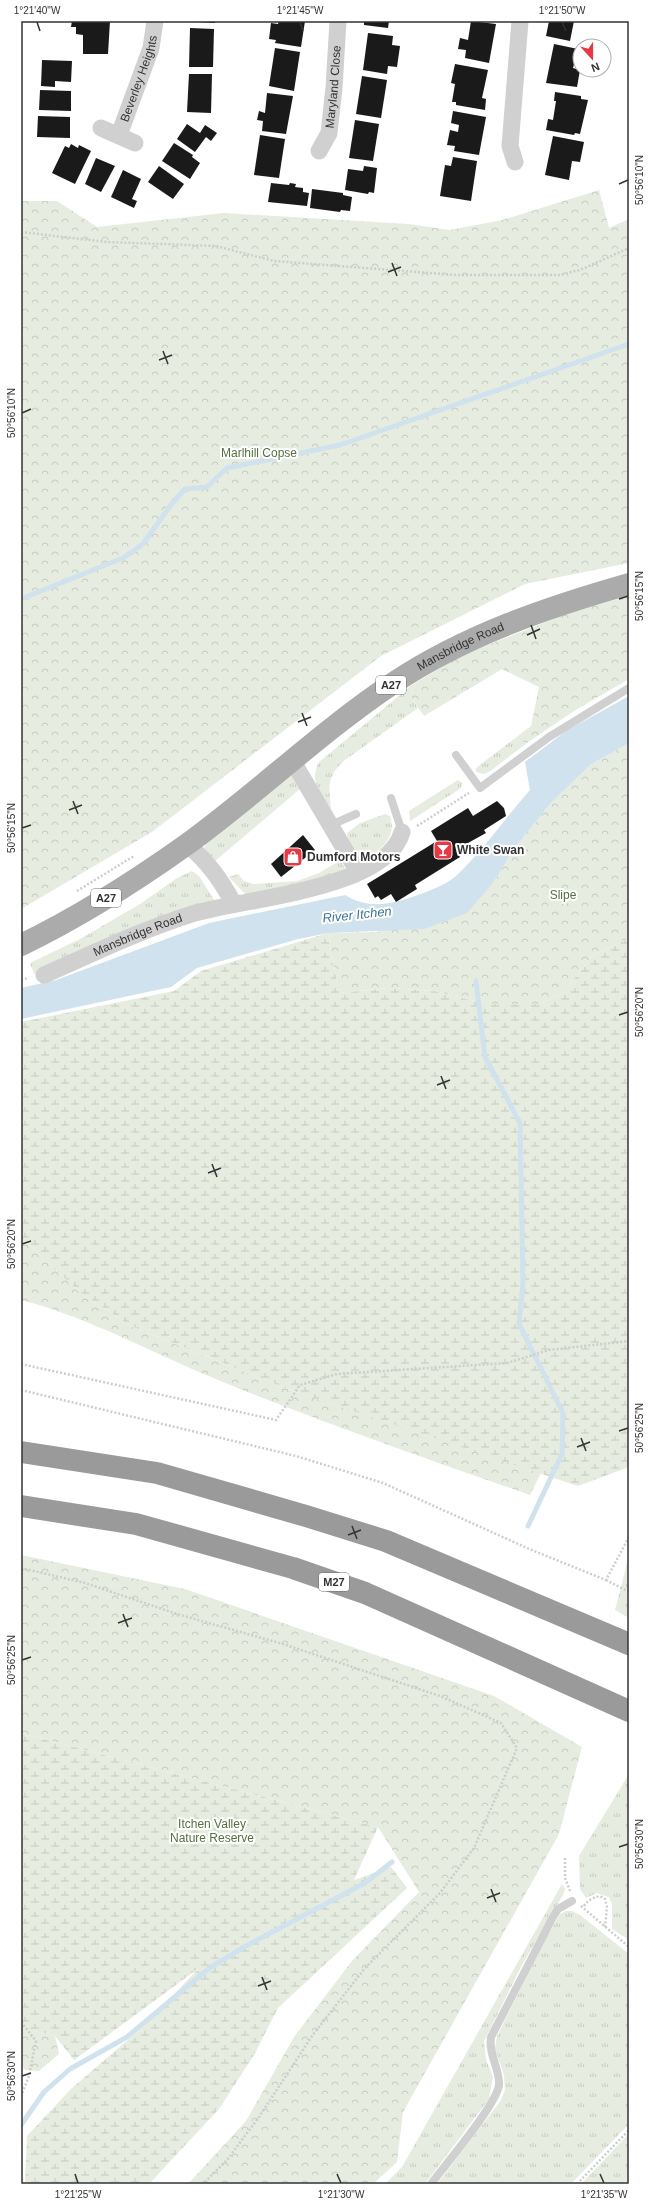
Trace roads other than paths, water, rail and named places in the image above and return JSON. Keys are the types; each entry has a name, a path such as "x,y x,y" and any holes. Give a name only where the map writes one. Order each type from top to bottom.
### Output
{"highway":[{"path":"21,1452 157,1473 386,1541 629,1644"},
{"name":"M27","path":"21,1506 136,1524 293,1568 365,1593 629,1712"}],"main road":[{"name":"Mansbridge Road","path":"21,945 84,912 187,844 352,712 396,681 443,654 567,602 629,584"}],"street":[{"name":"Beverley Heights","path":"119,135 151,48 155,21"},
{"name":"Maryland Close","path":"318,150 329,132 334,88 338,21"},
{"path":"515,162 510,146 520,21"},
{"name":"Beverley Heights","path":"101,128 134,143"},
{"path":"292,760 332,825 358,872"},
{"name":"Mansbridge Road","path":"44,975 156,927 191,914 234,904 291,894 325,885 358,872 394,849 400,840 402,832"},
{"path":"187,844 205,860 219,877 234,904"}],"lane":[{"path":"456,754 480,788 549,737 629,688"},
{"path":"391,798 402,832"},
{"path":"332,825 356,814"},
{"path":"431,2184 496,2097 498,2078 491,2054 491,2037 553,1917 558,1909 572,1901"}],"water":[{"name":"River Itchen","path":"629,696 629,743 590,765 550,804 514,849 495,880 467,913 424,929 328,933 298,939 197,968 171,987 21,1019 21,988 56,980 209,923 345,895 365,903 386,904 416,896 446,883 453,879 485,845 530,790 525,762 566,731"}],"waterway":[{"path":"21,599 123,558 143,544 170,506 185,489 207,487 227,468 340,445 629,344"},
{"path":"476,981 485,1057 520,1123 523,1283 519,1324 563,1413 562,1454 528,1526"},
{"path":"21,2125 44,2092 70,2069 127,2037 208,1969 244,1947 365,1883 392,1862"}],"place":[{"name":"White Swan","path":"443,850"},
{"name":"Dumford Motors","path":"293,857"}],"park label":[{"name":"Marlhill Copse","path":"259,453"},
{"name":"Slipe","path":"563,895"},
{"name":"Itchen Valley Nature Reserve","path":"212,1831"}]}
